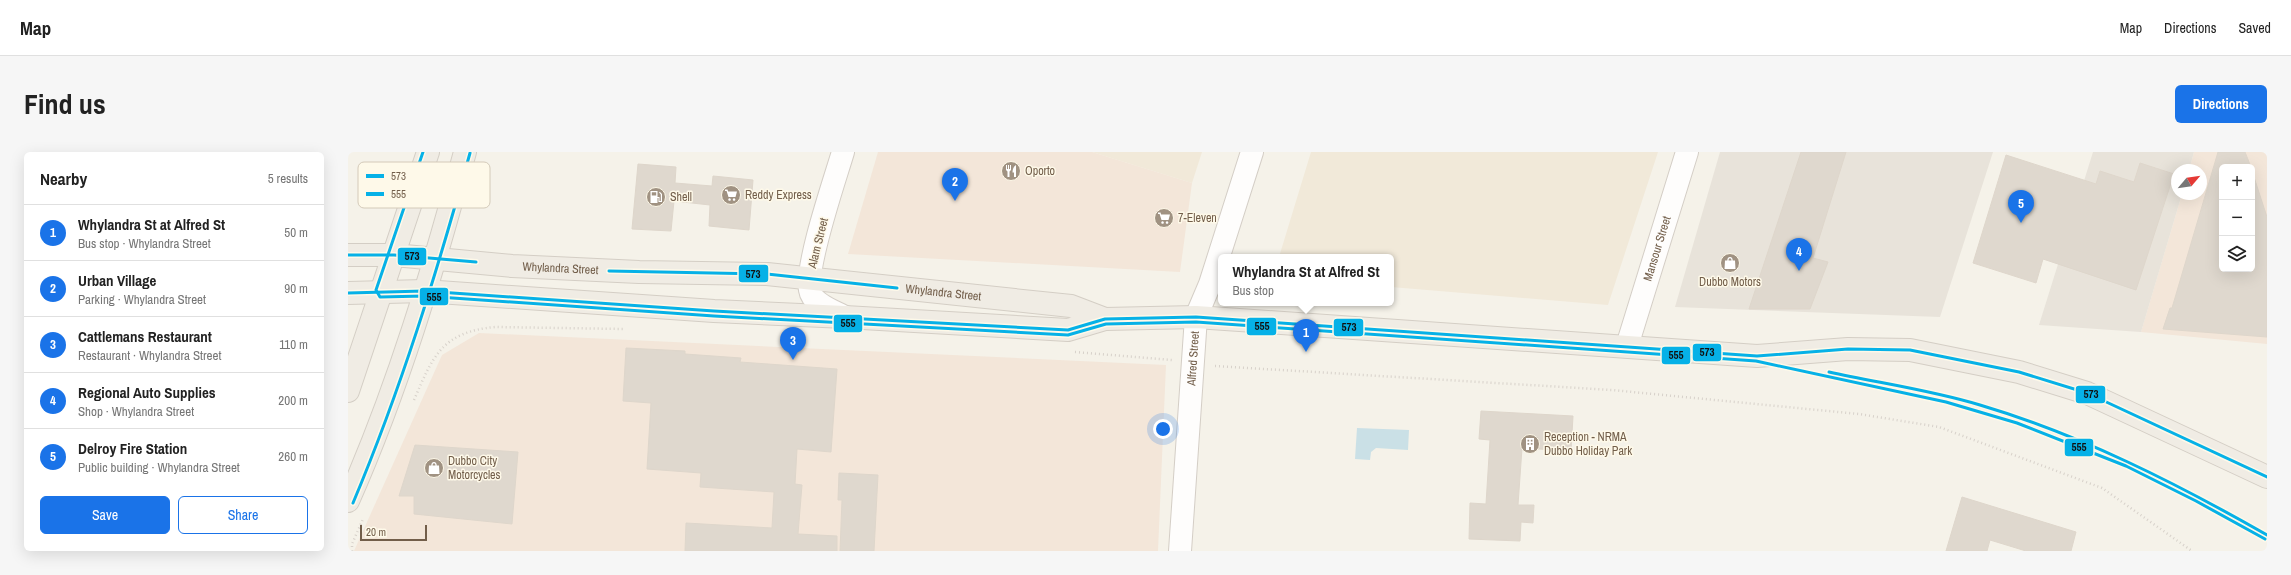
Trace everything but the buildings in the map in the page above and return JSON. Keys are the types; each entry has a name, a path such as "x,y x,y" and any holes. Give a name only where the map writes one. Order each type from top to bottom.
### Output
{"highway":[{"path":"425,162 428,152"},
{"path":"462,162 465,152"},
{"path":"348,391 410,208"},
{"path":"348,501 376,439 404,360 449,208"},
{"name":"Whylandra Street","path":"348,255 394,255 544,267 639,272 766,274 1071,306 1105,319"},
{"name":"Whylandra Street","path":"348,293 424,292 714,311 1068,330 1105,319 1196,317 1757,356 1848,349 1910,350 1962,359 2019,372 2087,393 2267,477"}],"street":[{"name":"Alam Street","path":"843,152 812,263 810,290 817,302 845,317"},
{"name":"Alfred Street","path":"1220,254 1252,152"},
{"name":"Mansour Street","path":"1627,346 1687,152"},
{"name":"Alfred Street","path":"1180,551 1196,317 1210,284 1218,259"}],"path":[{"path":"412,406 431,362 440,349 457,337 475,329 495,327 631,329"},
{"path":"1068,352 1162,358 1224,367 1612,390 1859,414 1939,427 2102,488 2192,551"},
{"path":"352,551 352,544 364,515"}],"shaded area":[{"path":"878,152 1092,152 1192,183 1180,272 848,254"},
{"path":"1092,152 1202,152 1192,183"},
{"path":"1311,152 1658,152 1608,305 1394,287 1394,254 1280,254"},
{"path":"1720,152 1993,152 1940,317 1675,307"},
{"path":"2093,152 2194,152 2191,164 2171,164 2171,200 2180,200 2141,332 2039,325"},
{"path":"2194,152 2267,152 2267,344 2141,332 2180,200 2207,200 2207,164 2191,164"},
{"path":"479,333 1166,365 1158,551 354,551 442,355"}],"water":[{"path":"1357,428 1409,430 1408,450 1376,448 1371,452 1370,460 1355,459"}],"transit line":[{"name":"555","path":"420,162 423,152"},
{"name":"555","path":"467,162 470,153"},
{"name":"555","path":"404,208 376,290 380,297 424,296 714,316 1068,335 1106,324 1196,322 1756,361 1946,402 2017,423 2126,466 2196,501 2265,539"},
{"name":"555","path":"353,503 387,417 402,374 455,208"},
{"name":"573","path":"348,255 394,255 476,262"},
{"name":"573","path":"609,271 767,274 897,288"},
{"name":"573","path":"348,293 424,291 714,311 1068,330 1105,319 1196,317 1757,356 1848,349 1910,350 2019,372 2087,393 2267,477"},
{"name":"573","path":"1829,372 1924,391 1980,405 2018,417 2091,446 2163,479 2267,535"}],"place":[{"name":"Oporto","path":"1011,171"},
{"name":"Reddy Express","path":"731,195"},
{"name":"Shell","path":"656,197"},
{"name":"Urban Village","path":"955,201"},
{"name":"7-Eleven","path":"1164,218"},
{"name":"Delroy Fire Station","path":"2021,223"},
{"name":"Dubbo Motors","path":"1730,263"},
{"name":"Regional Auto Supplies","path":"1799,271"},
{"name":"Whylandra St at Alfred St","path":"1306,352"},
{"name":"Cattlemans Restaurant","path":"793,360"},
{"name":"Reception - NRMA Dubbo Holiday Park","path":"1530,444"},
{"name":"Dubbo City Motorcycles","path":"434,468"}]}
